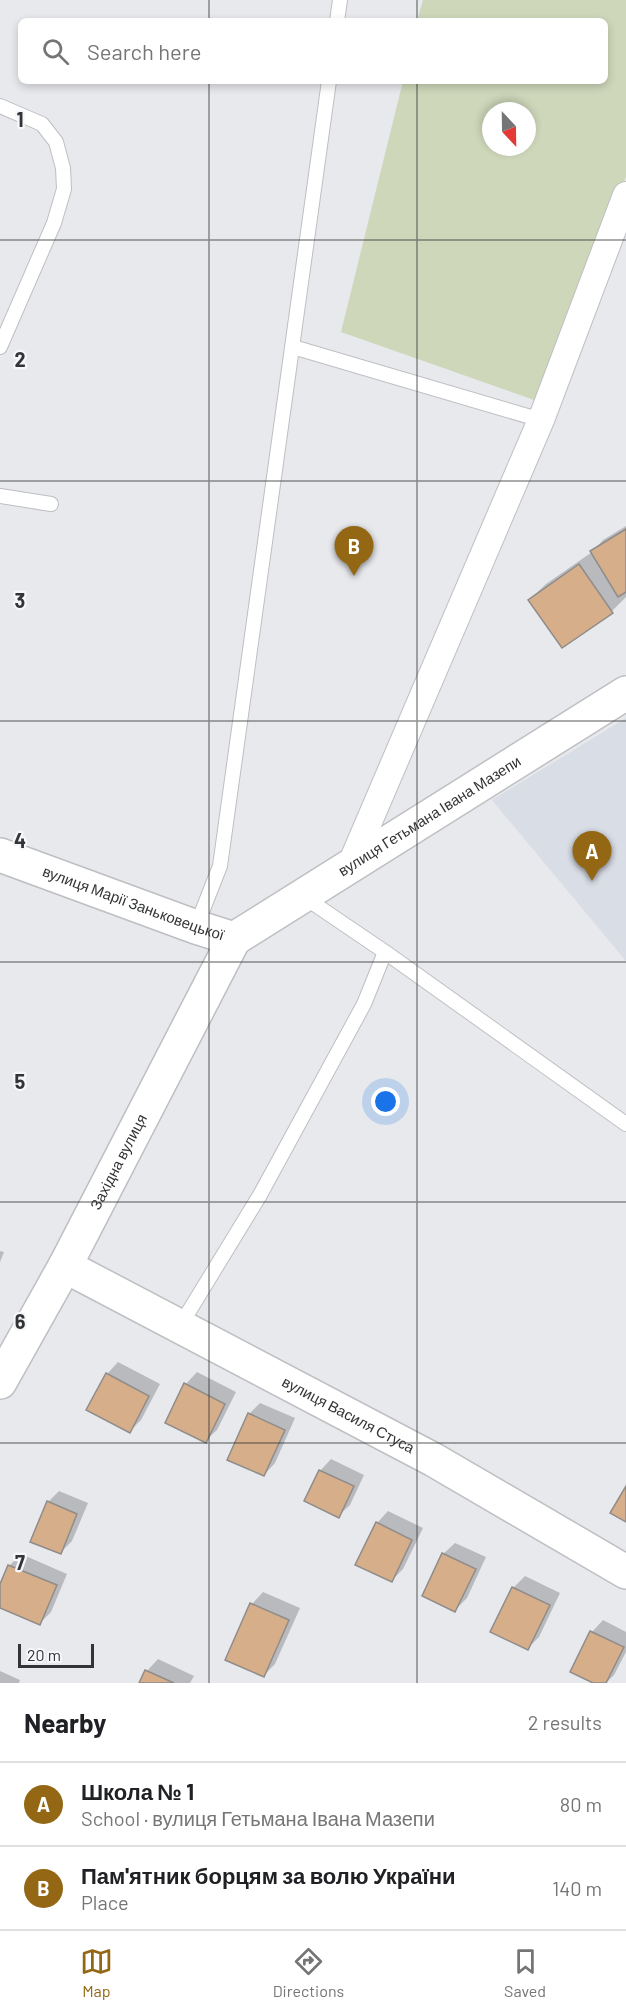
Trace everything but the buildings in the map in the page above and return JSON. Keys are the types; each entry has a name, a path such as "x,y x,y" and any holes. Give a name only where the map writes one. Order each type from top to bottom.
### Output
{"street":[{"path":"350,866 541,420 626,195"},
{"name":"вулиця Гетьмана Івана Мазепи","path":"234,939 626,693"},
{"name":"вулиця Марії Заньковецької","path":"0,855 234,939"},
{"name":"Західна вулиця","path":"0,1382 65,1266 234,939"},
{"name":"вулиця Василя Стуса","path":"65,1266 434,1460 626,1572"}],"lane":[{"path":"337,18 340,0"},
{"path":"196,927 220,866 329,84"},
{"path":"0,106 42,124 56,142 63,168 64,189 54,223 0,346"},
{"path":"293,347 541,420"},
{"path":"0,496 51,504"},
{"path":"302,896 385,952 626,1124"},
{"path":"180,1327 260,1195 364,1004 385,952"}],"shaded area":[{"path":"626,718 626,961 492,800"}],"green space":[{"path":"423,0 626,0 626,177 534,400 341,332 402,84 608,84 608,18 418,18"}],"place":[{"name":"Пам'ятник борцям за волю України","path":"354,576"},
{"name":"Школа № 1","path":"592,881"}]}
